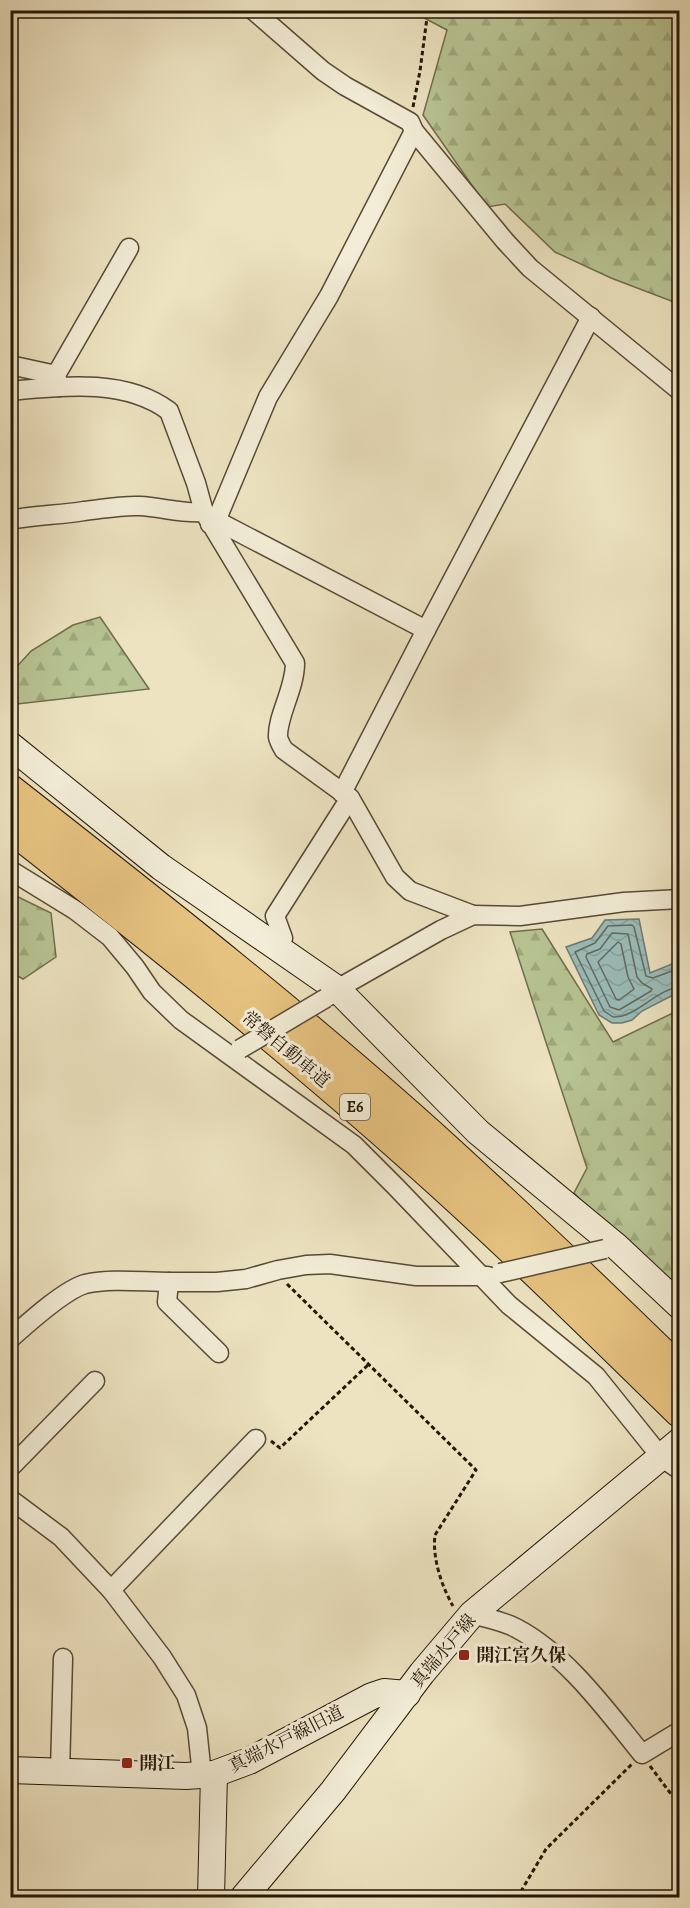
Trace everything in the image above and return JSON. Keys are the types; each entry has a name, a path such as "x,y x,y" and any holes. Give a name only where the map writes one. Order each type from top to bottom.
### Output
{"highway":[{"name":"常磐自動車道","path":"10,791 210,949 442,1146 581,1274 680,1372"},
{"name":"常磐自動車道","path":"10,826 195,972 416,1160 550,1283 680,1411"}],"street":[{"path":"253,10 323,71 412,126 504,241 530,268 680,391"},
{"path":"207,518 219,514 268,397 328,296 412,126"},
{"path":"58,381 129,248"},
{"path":"277,948 282,938 275,915 346,795 426,630 591,317"},
{"path":"10,365 58,381 117,389 159,404 169,411 207,518 295,663 295,676 278,728 278,740 284,750 346,795 395,877 410,891 473,915 520,916 624,902 680,899"},
{"path":"10,391 58,381"},
{"path":"10,520 120,506 141,506 192,513 223,524 426,630"},
{"path":"10,745 161,867 277,948 331,994 478,1132 680,1306"},
{"path":"10,870 75,910 110,937 152,992 181,1020 235,1053 354,1146 491,1275 508,1305 596,1376 675,1452"},
{"path":"235,1053 441,930 473,915"},
{"path":"10,1339 70,1291 84,1284 109,1281 246,1280 274,1271 306,1265 330,1264 416,1276 491,1275 610,1247"},
{"path":"169,1282 167,1302 219,1353"},
{"path":"10,1468 95,1381"},
{"path":"111,1590 256,1439"},
{"name":"真端水戸線","path":"243,1898 333,1791 468,1618 675,1452"},
{"path":"10,1499 61,1537 111,1590 162,1657 186,1695 208,1775 10,1770"},
{"path":"468,1618 513,1626 534,1638 587,1685 642,1754 680,1731"},
{"path":"60,1773 63,1658"},
{"name":"真端水戸線旧道","path":"211,1898 208,1775 249,1761 372,1696 384,1692 407,1694"}],"path":[{"path":"412,126 428,10"},
{"path":"274,1271 476,1470 435,1535 434,1547 446,1593 468,1618"},
{"path":"256,1439 260,1432 280,1448 369,1364"},
{"path":"517,1898 546,1849 642,1754 680,1806"}],"green space":[{"path":"411,11 679,11 679,304 611,278 555,252 505,204 487,207 423,115 447,30"},
{"path":"100,617 149,689 17,704 11,700 11,673 31,651 73,625"},
{"path":"10,893 51,913 56,957 23,979 11,972"},
{"path":"542,929 613,1042 677,1011 677,965 679,963 679,1282 670,1283 616,1238 574,1193 587,1168 510,932"}],"water":[{"path":"639,919 650,973 679,961 679,992 642,1011 632,1020 612,1023 599,1015 566,947 592,938 605,920"}],"place":[{"name":"開江宮久保","path":"464,1655"},
{"name":"開江","path":"127,1763"}]}
